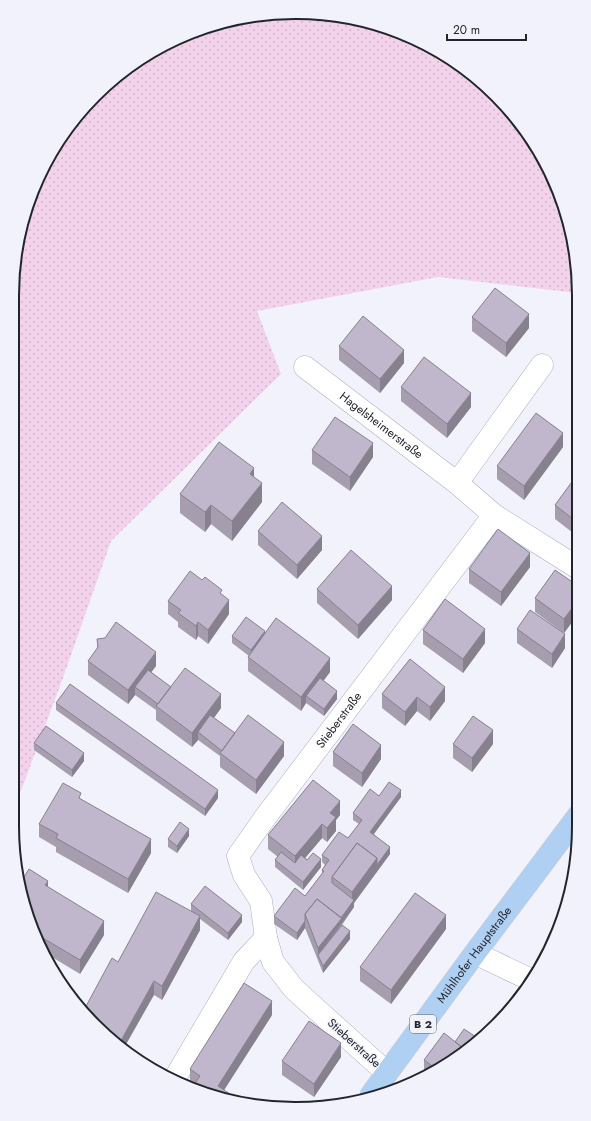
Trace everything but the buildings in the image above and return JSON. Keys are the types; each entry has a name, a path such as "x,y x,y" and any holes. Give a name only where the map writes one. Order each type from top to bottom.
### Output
{"main road":[{"name":"Mühlhofer Hauptstraße","path":"374,1090 572,824"}],"street":[{"path":"458,483 542,365"},
{"name":"Hagelsheimerstraße","path":"305,367 458,483 494,515 572,564"},
{"name":"Stieberstraße","path":"387,1073 294,989 273,962 266,938 261,901 244,875 238,856 264,819 494,515"},
{"path":"177,1075 244,962 266,938"},
{"path":"475,953 526,978"}],"shaded area":[{"path":"296,19 332,21 367,28 401,40 434,56 464,76 491,100 515,127 535,157 551,190 563,224 570,259 572,292 438,277 257,311 281,374 111,541 64,675 19,796 19,296 21,259 28,224 40,190 56,157 76,127 88,113 127,76 157,56 173,48 190,40 224,28 259,21"}]}
